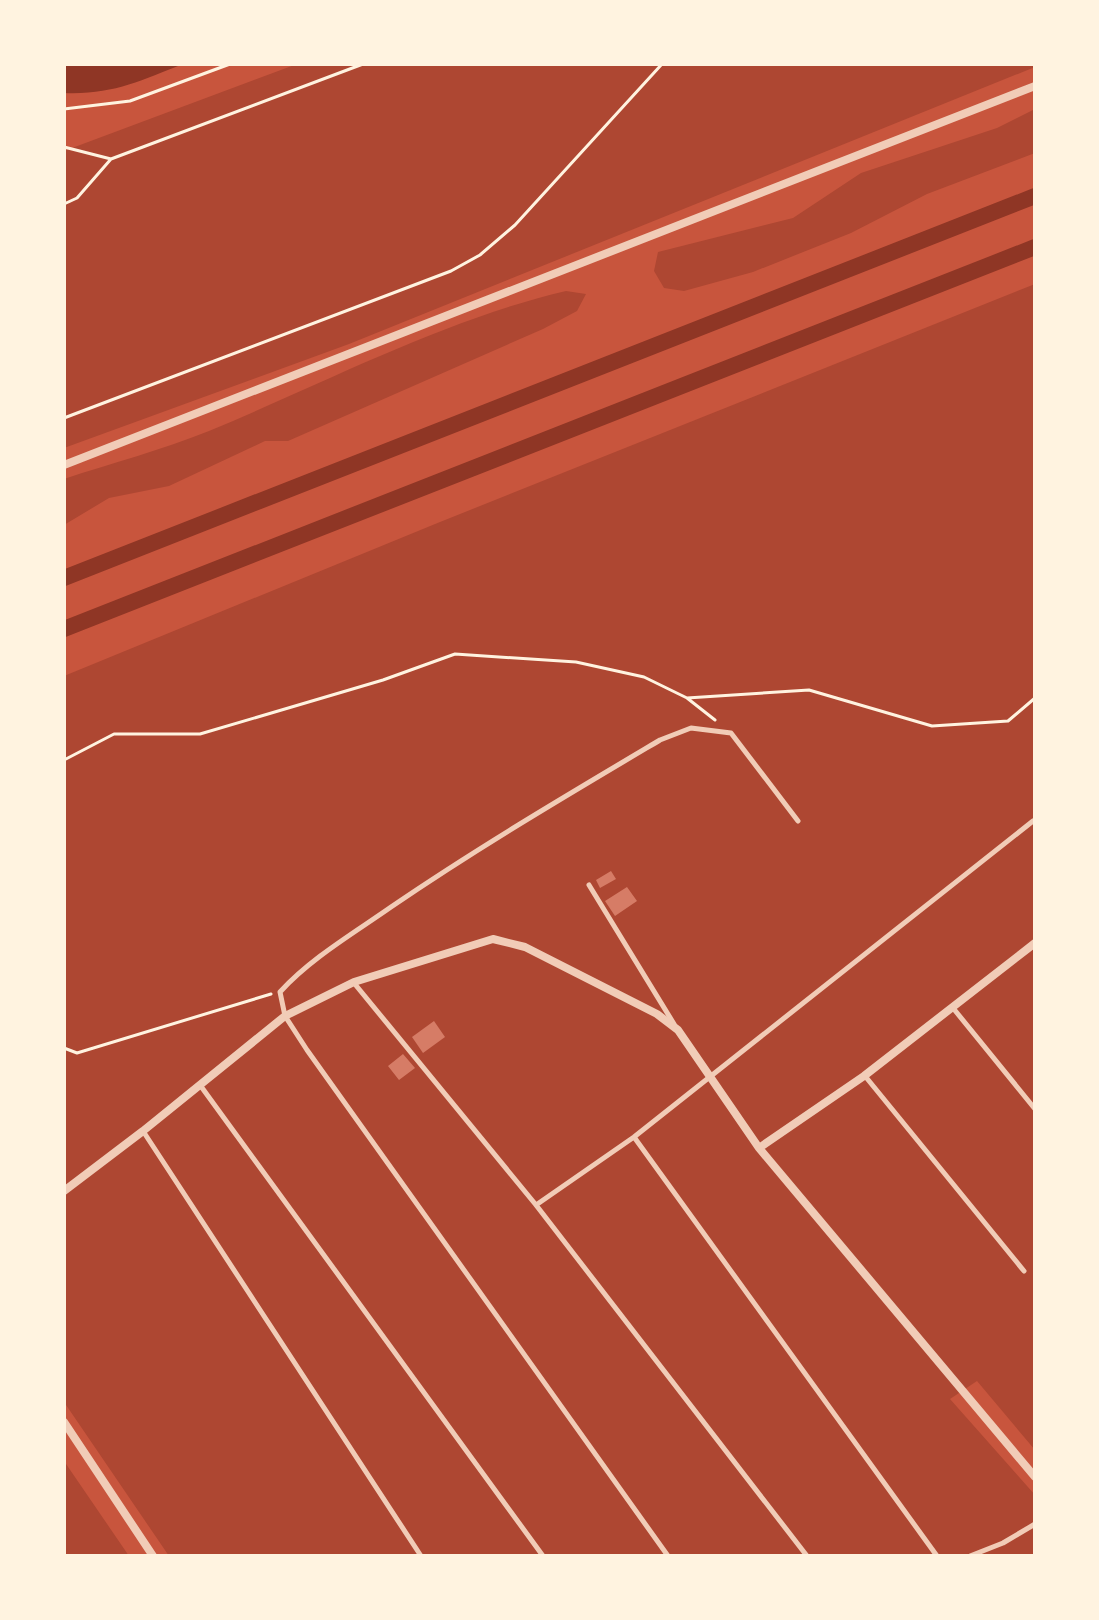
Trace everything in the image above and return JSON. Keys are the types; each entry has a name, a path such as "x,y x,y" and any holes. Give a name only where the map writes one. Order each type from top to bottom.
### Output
{"street":[{"path":"64,465 1035,86"},
{"path":"64,1191 285,1016 354,982 493,939 525,947 657,1014 678,1030 759,1148 1035,1477"},
{"path":"759,1148 864,1076 1035,943"},
{"path":"64,1422 153,1556"}],"lane":[{"path":"668,1556 285,1016 280,992 346,938 479,847 660,740 691,728 731,733 798,821"},
{"path":"536,1205 634,1137 1033,821"},
{"path":"589,885 678,1030"},
{"path":"354,982 536,1205 807,1556"},
{"path":"953,1008 1035,1109"},
{"path":"864,1076 1024,1271"},
{"path":"200,1085 543,1556"},
{"path":"143,1131 421,1556"},
{"path":"634,1137 937,1556"},
{"path":"970,1556 1003,1543 1035,1524"}],"path":[{"path":"64,109 130,101 230,64"},
{"path":"64,204 77,198 111,159 363,64"},
{"path":"64,418 451,271 480,255 515,225 662,64"},
{"path":"64,147 111,159"},
{"path":"64,760 114,734 200,734 383,680 455,654 576,662 644,677 687,698 731,733"},
{"path":"687,698 809,690 932,726 1008,721 1035,698"},
{"path":"64,1048 77,1053 280,992"}],"shaded area":[{"path":"64,64 183,64 125,86 97,92 64,93"},
{"path":"297,64 1035,64 1035,67 349,344 64,448 64,151"},
{"path":"1035,109 1035,153 927,194 851,233 753,272 684,291 664,288 654,271 658,252 793,218 861,173 997,128"},
{"path":"1035,284 1035,1450 977,1381 950,1399 1035,1495 1035,1556 169,1556 64,1402 64,676"},
{"path":"566,291 586,294 577,311 543,329 288,441 265,441 169,486 109,498 64,525 64,479 209,431 475,318"},
{"path":"64,1461 129,1556 64,1556"}],"building":[{"path":"611,871 616,879 600,888 596,880"},
{"path":"627,887 637,901 615,916 605,901"},
{"path":"434,1021 445,1037 423,1053 412,1037"},
{"path":"403,1054 415,1068 399,1080 388,1066"}],"waterway":[{"path":"64,578 1035,196"},
{"path":"64,629 1035,247"}]}
